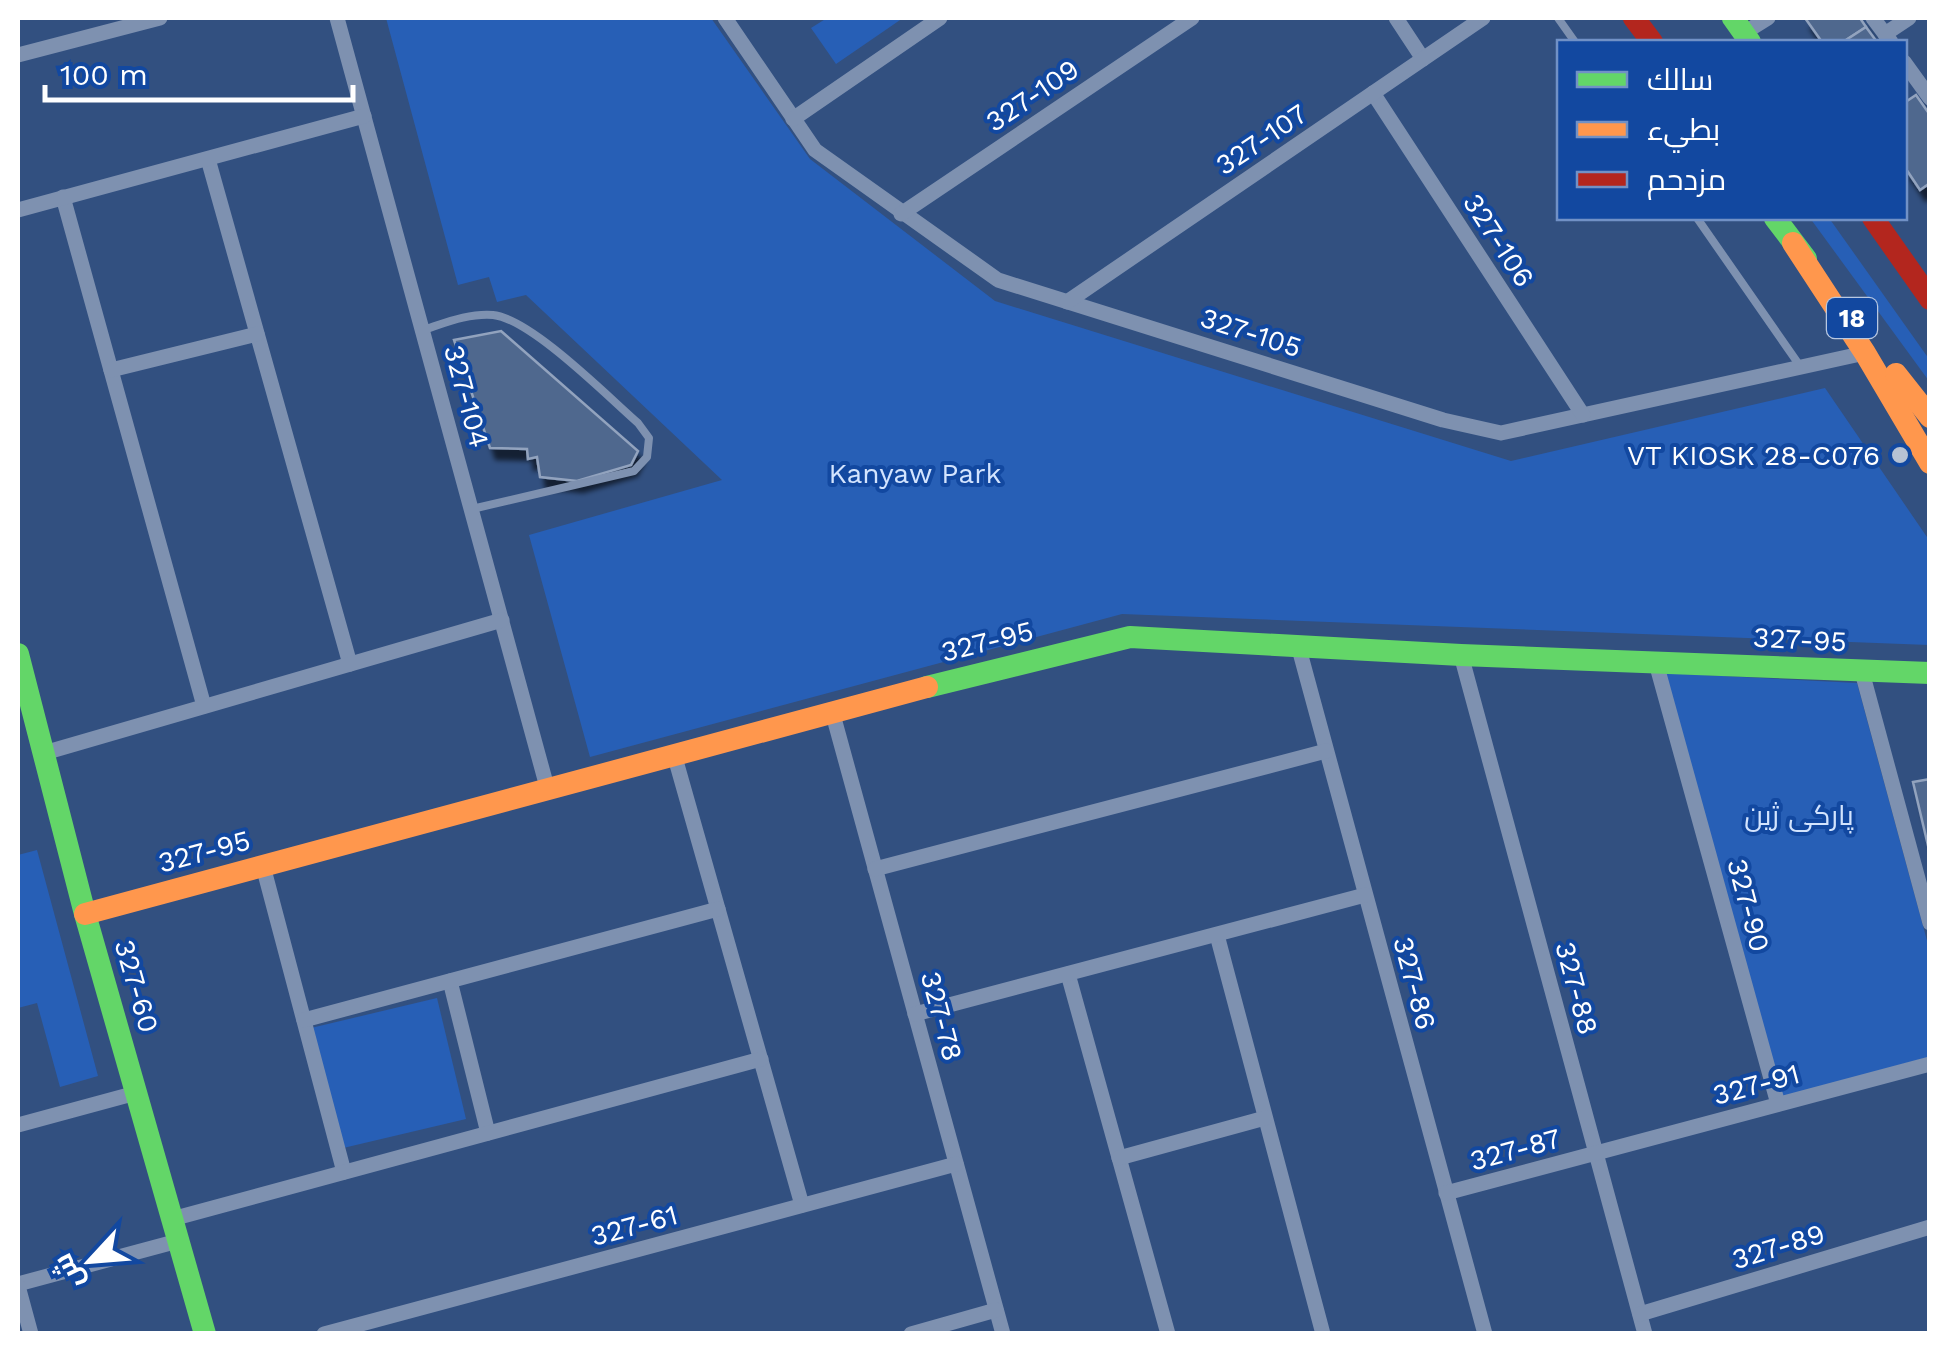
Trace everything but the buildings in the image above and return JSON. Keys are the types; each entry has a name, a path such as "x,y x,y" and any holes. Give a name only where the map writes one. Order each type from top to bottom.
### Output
{"main road":[{"path":"1634,18 1650,40"},
{"name":"18","path":"1776,220 1930,417"},
{"path":"1875,220 1922,272 1930,298"},
{"path":"1793,243 1930,463"},
{"name":"327-95","path":"86,914 546,787 1130,636 1461,656 1930,673"},
{"name":"327-60","path":"19,669 205,1334"}],"street":[{"path":"18,55 160,18"},
{"name":"327-104","path":"337,18 546,787"},
{"name":"327-105","path":"725,18 816,150 900,214 998,280 1444,420 1501,433 1865,353"},
{"path":"793,119 940,18"},
{"name":"327-109","path":"900,214 1192,18"},
{"path":"1396,18 1424,59"},
{"name":"327-107","path":"1067,302 1483,18"},
{"path":"1742,31 1768,18"},
{"path":"1873,18 1888,38 1909,18"},
{"path":"1907,66 1930,98"},
{"name":"327-106","path":"1373,93 1583,415"},
{"path":"18,210 364,116"},
{"path":"208,160 350,664"},
{"path":"63,197 204,706"},
{"path":"111,370 256,334"},
{"path":"44,753 502,620"},
{"name":"327-86","path":"1298,645 1485,1334"},
{"name":"327-88","path":"1461,656 1645,1334"},
{"name":"327-90","path":"1656,662 1778,1104"},
{"path":"1862,672 1930,923"},
{"name":"327-78","path":"832,711 1003,1334"},
{"path":"876,869 1326,751"},
{"path":"674,754 802,1205"},
{"path":"263,866 344,1172"},
{"path":"915,1014 1366,896"},
{"path":"304,1020 718,909"},
{"path":"1217,935 1322,1334"},
{"path":"1068,974 1168,1334"},
{"path":"450,981 488,1133"},
{"path":"32,1334 18,1285 344,1172 761,1059"},
{"name":"327-91","path":"1596,1153 1930,1064"},
{"path":"18,1125 136,1093"},
{"path":"1119,1158 1266,1118"},
{"name":"327-87","path":"1446,1193 1596,1153"},
{"name":"327-61","path":"324,1334 381,1326 956,1164"},
{"name":"327-89","path":"1640,1314 1930,1227"},
{"path":"911,1334 996,1310"}],"lane":[{"path":"1558,18 1574,40"},
{"path":"1698,220 1801,367"},
{"path":"423,330 471,316 488,315 520,324 638,423 649,438 648,458 634,471 472,509"}],"green space":[{"name":"Kanyaw Park","path":"386,18 711,18 810,159 995,301 1511,461 1825,388 1929,540 1929,645 1122,614 590,757 529,535 722,480 526,295 497,302 489,277 458,285"},
{"path":"827,18 903,18 836,64 811,28"},
{"path":"1811,220 1830,220 1929,359 1929,381"},
{"name":"پارکی ژین","path":"1665,673 1857,683 1929,948 1929,1057 1782,1097"},
{"path":"37,850 98,1076 60,1087 37,1003 18,1008 18,855"},
{"path":"437,998 466,1119 339,1149 311,1028"}],"traffic: fast":[{"path":"1733,18 1749,40"},
{"path":"1777,220 1806,259"},
{"path":"927,687 1130,637 1461,655 1930,673"},
{"path":"18,654 85,914 205,1334"}],"traffic: slow":[{"path":"1793,243 1930,463"},
{"path":"1896,374 1930,417"},
{"path":"85,914 927,687"}],"traffic: jam":[{"path":"1634,18 1650,40"},
{"path":"1874,220 1930,299"}],"place":[{"name":"VT KIOSK 28-C076","path":"1900,455"}]}
